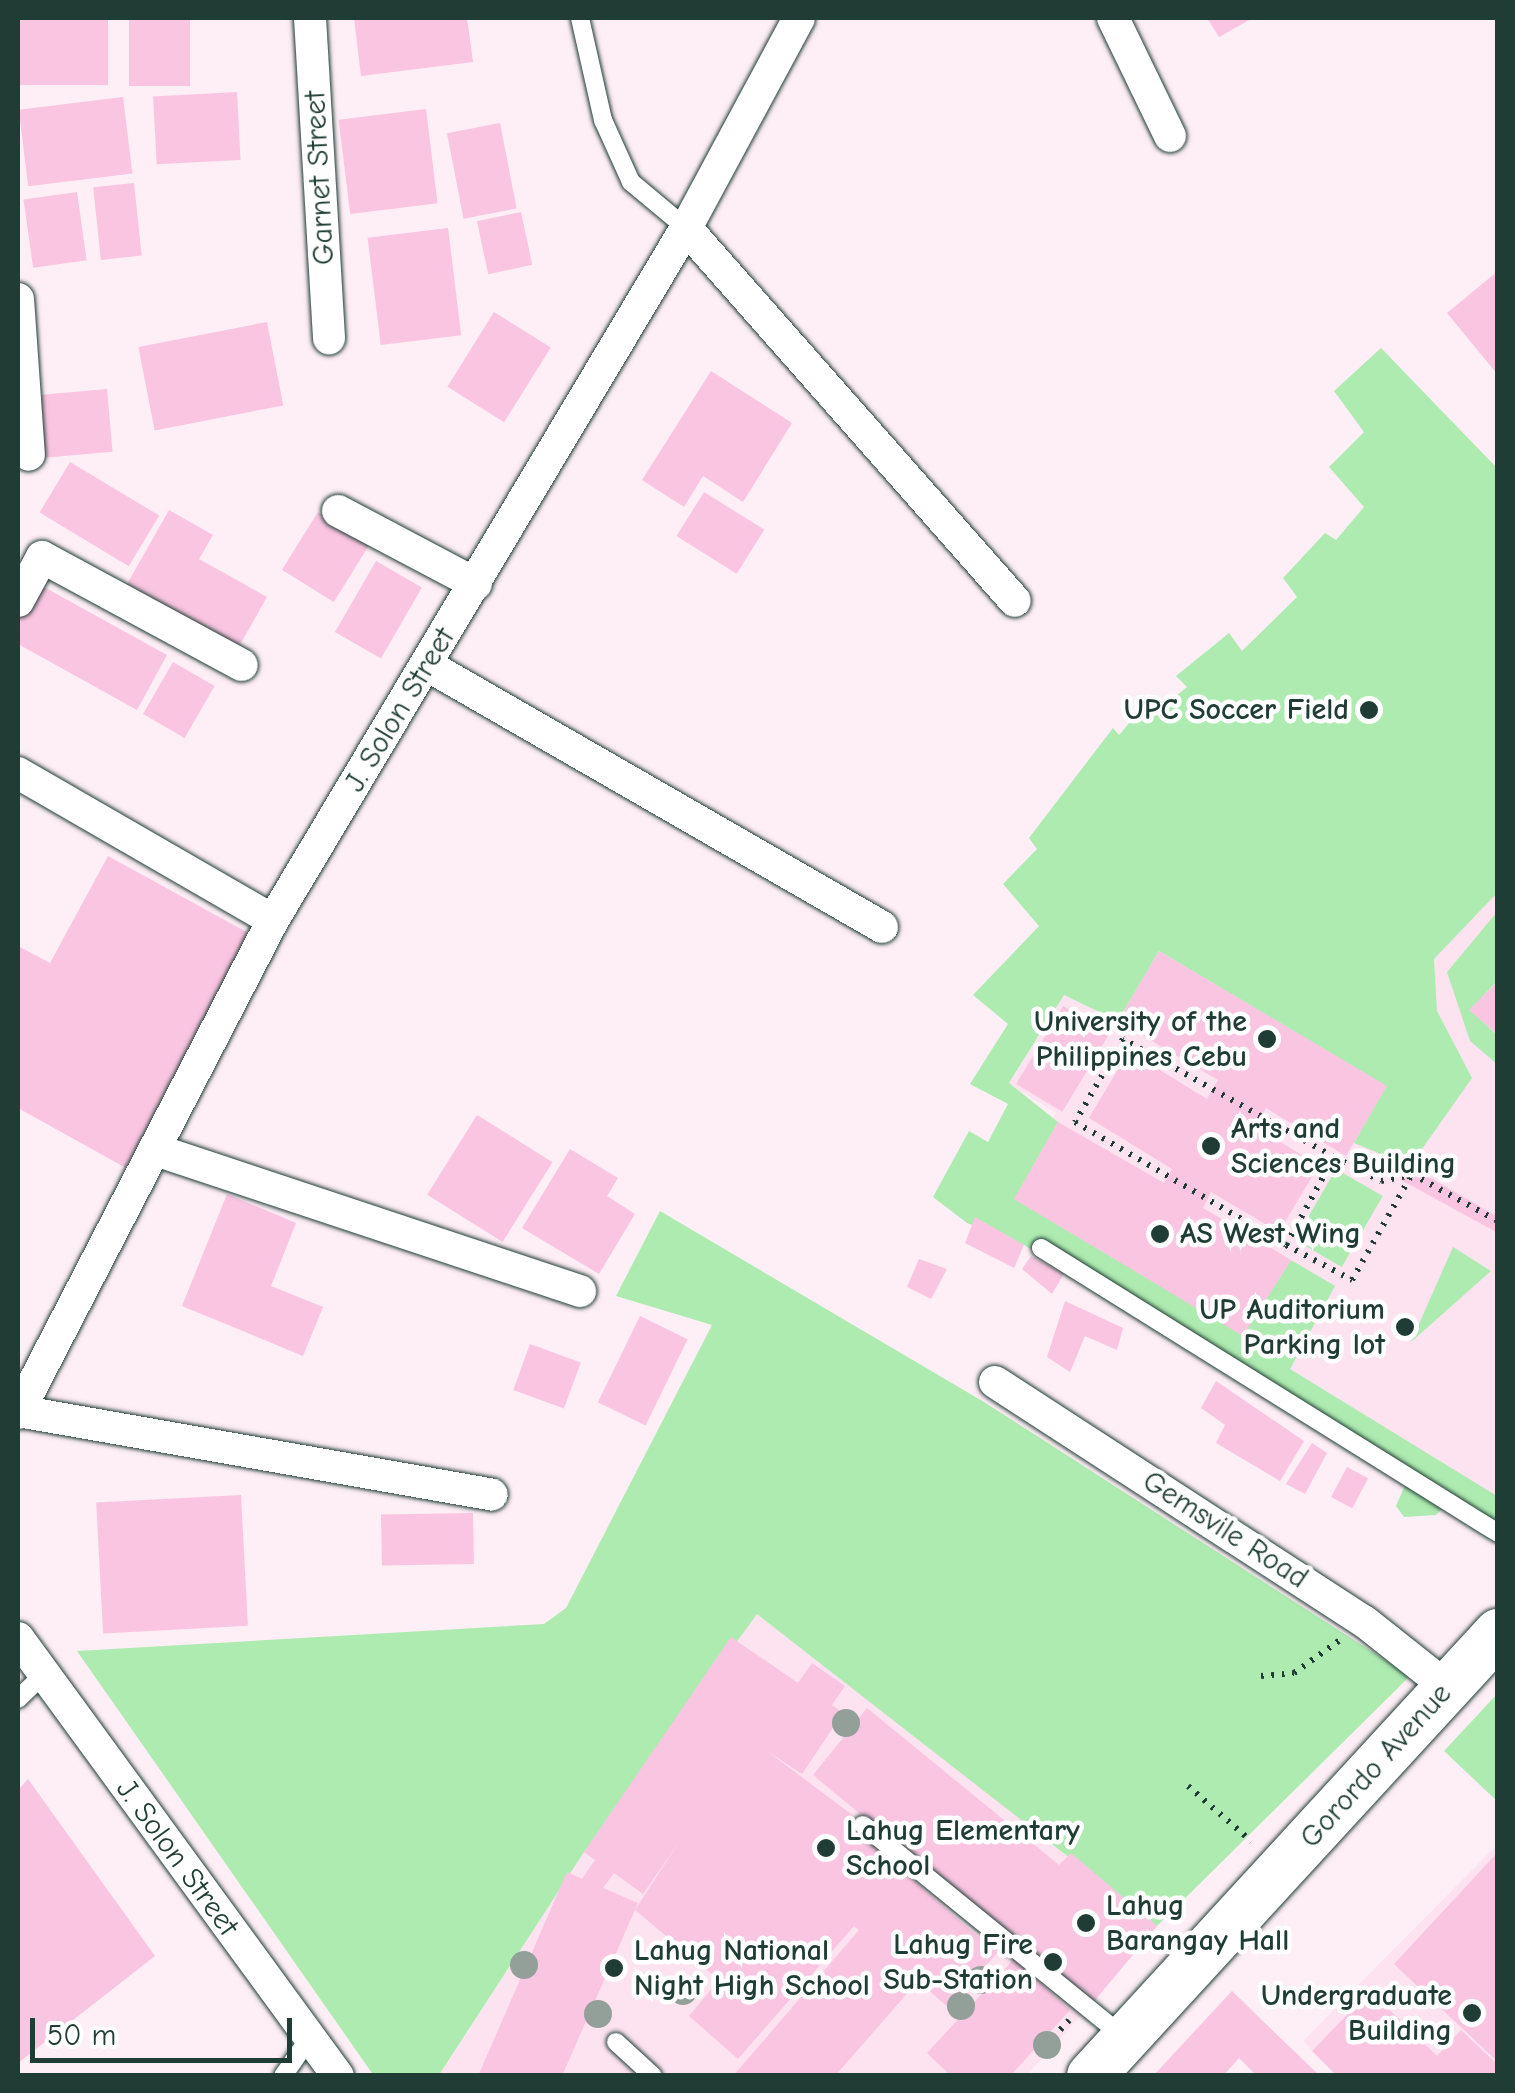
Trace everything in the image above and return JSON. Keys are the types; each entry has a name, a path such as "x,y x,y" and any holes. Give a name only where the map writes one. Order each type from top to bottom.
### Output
{"main road":[{"name":"Gorordo Avenue","path":"1092,2076 1498,1632"}],"street":[{"name":"Garnet Street","path":"310,18 330,338"},
{"name":"J. Solon Street","path":"18,1412 273,920 686,228 799,18"},
{"path":"1113,18 1170,136"},
{"path":"686,228 1015,601"},
{"path":"18,299 29,455"},
{"path":"338,511 476,584"},
{"path":"18,601 42,557 242,665"},
{"path":"427,665 882,927"},
{"path":"18,773 273,920"},
{"path":"156,1150 580,1292"},
{"name":"Gemsvile Road","path":"995,1382 1364,1622 1448,1687"},
{"path":"18,1412 492,1495"},
{"name":"J. Solon Street","path":"18,1638 338,2076"}],"lane":[{"path":"580,18 603,120 631,182 686,228"},
{"path":"1041,1248 1498,1533"},
{"path":"18,1700 44,1674"},
{"path":"863,1826 1126,2039"},
{"path":"282,2076 308,2040"},
{"path":"616,2042 653,2076"}],"path":[{"path":"1412,1174 1352,1280 1286,1246 1075,1122 1123,1039 1381,1182 1412,1174 1498,1221"},
{"path":"1286,1246 1334,1158"},
{"path":"1262,1676 1294,1673 1364,1622"},
{"path":"1188,1786 1282,1868"}],"shaded area":[{"name":"University of the Philippines Cebu","path":"1497,572 1497,1509 1003,1205 1056,1113 1009,1084 1064,995"},
{"name":"Lahug Elementary School","path":"757,1613 1071,1853 1015,1919 1101,1993 1027,2075 439,2076 584,1852"},
{"path":"1497,1845 1497,2075 1338,2075 1303,2041"}],"green space":[{"path":"1381,348 1497,468 1497,893 1434,959 1437,1011 1472,1078 1410,1166 1354,1143 1386,1086 1159,951 1118,1021 1064,995 1009,1083 1058,1122 1015,1198 1243,1335 1291,1260 1335,1286 1290,1369 1497,1496 1497,1523 1454,1497 1436,1515 1404,1517 1396,1506 1406,1483 1024,1245 967,1223 933,1197 969,1131 988,1142 1008,1104 970,1084 1008,1024 973,995 1039,926 1003,884 1037,849 1029,838 1113,728 1119,735 1149,700 1158,711 1187,687 1176,676 1229,633 1242,651 1297,597 1283,578 1325,533 1336,540 1364,507 1329,467 1364,432 1334,391"},
{"path":"1497,912 1497,981 1470,1010 1497,1035 1497,1064 1470,1041 1447,972"},
{"path":"1336,1169 1383,1196 1342,1267 1295,1240"},
{"path":"660,1211 984,1402 1410,1676 1157,1926 757,1614 584,1852 439,2075 374,2076 77,1651 544,1624 566,1608 712,1325 616,1296"},
{"path":"1453,1247 1491,1271 1411,1342"},
{"path":"1497,1694 1497,1801 1444,1751"}],"building":[{"path":"20,18 108,18 108,85 20,85"},
{"path":"129,18 190,18 190,86 129,86"},
{"path":"354,18 467,18 473,62 361,76"},
{"path":"1207,18 1253,18 1219,37"},
{"path":"237,92 241,160 157,164 153,96"},
{"path":"123,97 132,173 28,186 19,110"},
{"path":"426,109 438,203 350,214 339,120"},
{"path":"500,123 517,208 464,219 447,133"},
{"path":"134,183 142,256 101,260 93,187"},
{"path":"77,192 87,260 33,268 24,200"},
{"path":"521,212 532,265 488,274 477,221"},
{"path":"448,228 461,335 381,345 368,238"},
{"path":"1498,271 1498,375 1447,313"},
{"path":"494,312 551,348 504,422 447,387"},
{"path":"267,322 283,405 155,430 138,347"},
{"path":"711,371 792,423 743,502 703,476 684,507 642,480"},
{"path":"107,389 112,452 42,458 36,395"},
{"path":"70,462 159,516 129,566 40,513"},
{"path":"704,492 764,530 737,574 676,536"},
{"path":"169,510 213,535 199,559 267,597 233,657 122,593"},
{"path":"318,512 370,544 334,602 282,570"},
{"path":"376,561 422,588 381,659 335,632"},
{"path":"35,582 167,655 137,710 18,644 18,614"},
{"path":"173,662 215,686 185,738 143,714"},
{"path":"108,856 252,935 126,1168 18,1108 18,946 50,963"},
{"path":"1159,951 1387,1086 1346,1156 1266,1108 1255,1127 1319,1165 1279,1232 1211,1192 1203,1208 1291,1260 1243,1336 1014,1199 1058,1122 1164,1183 1172,1169 1089,1118 1129,1051 1207,1099 1218,1080 1118,1021"},
{"path":"1498,981 1498,1035 1469,1010"},
{"path":"1063,1006 1109,1034 1062,1112 1016,1084"},
{"path":"477,1115 552,1162 503,1242 427,1195"},
{"path":"570,1149 618,1178 607,1196 635,1214 599,1274 522,1228"},
{"path":"1410,1166 1498,1217 1498,1233 1401,1180"},
{"path":"227,1194 296,1223 271,1286 323,1307 303,1356 182,1306"},
{"path":"975,1217 1024,1245 1014,1268 965,1243"},
{"path":"1031,1256 1064,1274 1052,1294 1022,1269"},
{"path":"919,1259 947,1269 931,1299 907,1287"},
{"path":"1065,1301 1123,1328 1117,1350 1085,1336 1070,1372 1047,1357"},
{"path":"640,1316 688,1339 646,1426 598,1402"},
{"path":"530,1344 581,1362 564,1409 513,1390"},
{"path":"1216,1381 1304,1441 1280,1481 1216,1443 1225,1425 1201,1408"},
{"path":"1312,1443 1327,1453 1305,1494 1286,1484"},
{"path":"1347,1467 1368,1478 1352,1508 1331,1497"},
{"path":"241,1495 248,1626 103,1633 96,1503"},
{"path":"473,1513 474,1564 382,1566 381,1515"},
{"path":"731,1637 798,1683 812,1663 845,1686 832,1705 843,1713 802,1774 767,1751 859,1820 852,1827 997,1953 949,2008 918,1981 835,2076 733,2076 859,1930 854,1926 738,2059 689,2016 719,1980 635,1910 679,1842 643,1894 614,1873 603,1888 638,1903 562,2076 478,2076 567,1872 582,1879 595,1860 584,1852"},
{"path":"867,1708 1059,1865 1071,1853 1157,1926 1091,2005 813,1775"},
{"path":"28,1779 155,1956 18,2063 18,1790"},
{"name":"Undergraduate Building","path":"1498,1852 1498,2062 1394,1964"},
{"path":"1014,1959 1070,2010 1010,2076 951,2076 927,2053"},
{"path":"1232,1991 1320,2076 1257,2076 1239,2058 1223,2076 1153,2076"},
{"path":"1370,1991 1437,2056 1461,2030 1498,2065 1498,2076 1337,2076 1312,2051"}],"place":[{"name":"UPC Soccer Field","path":"1369,710"},
{"name":"University of the Philippines Cebu","path":"1267,1039"},
{"name":"Arts and Sciences Building","path":"1211,1146"},
{"name":"AS West Wing","path":"1160,1234"},
{"name":"UP Auditorium Parking lot","path":"1405,1327"},
{"name":"Lahug Elementary School","path":"826,1848"},
{"name":"Lahug Barangay Hall","path":"1086,1923"},
{"name":"Lahug Fire Sub-Station","path":"1053,1962"},
{"name":"Lahug National Night High School","path":"614,1968"},
{"name":"Undergraduate Building","path":"1472,2013"}]}
